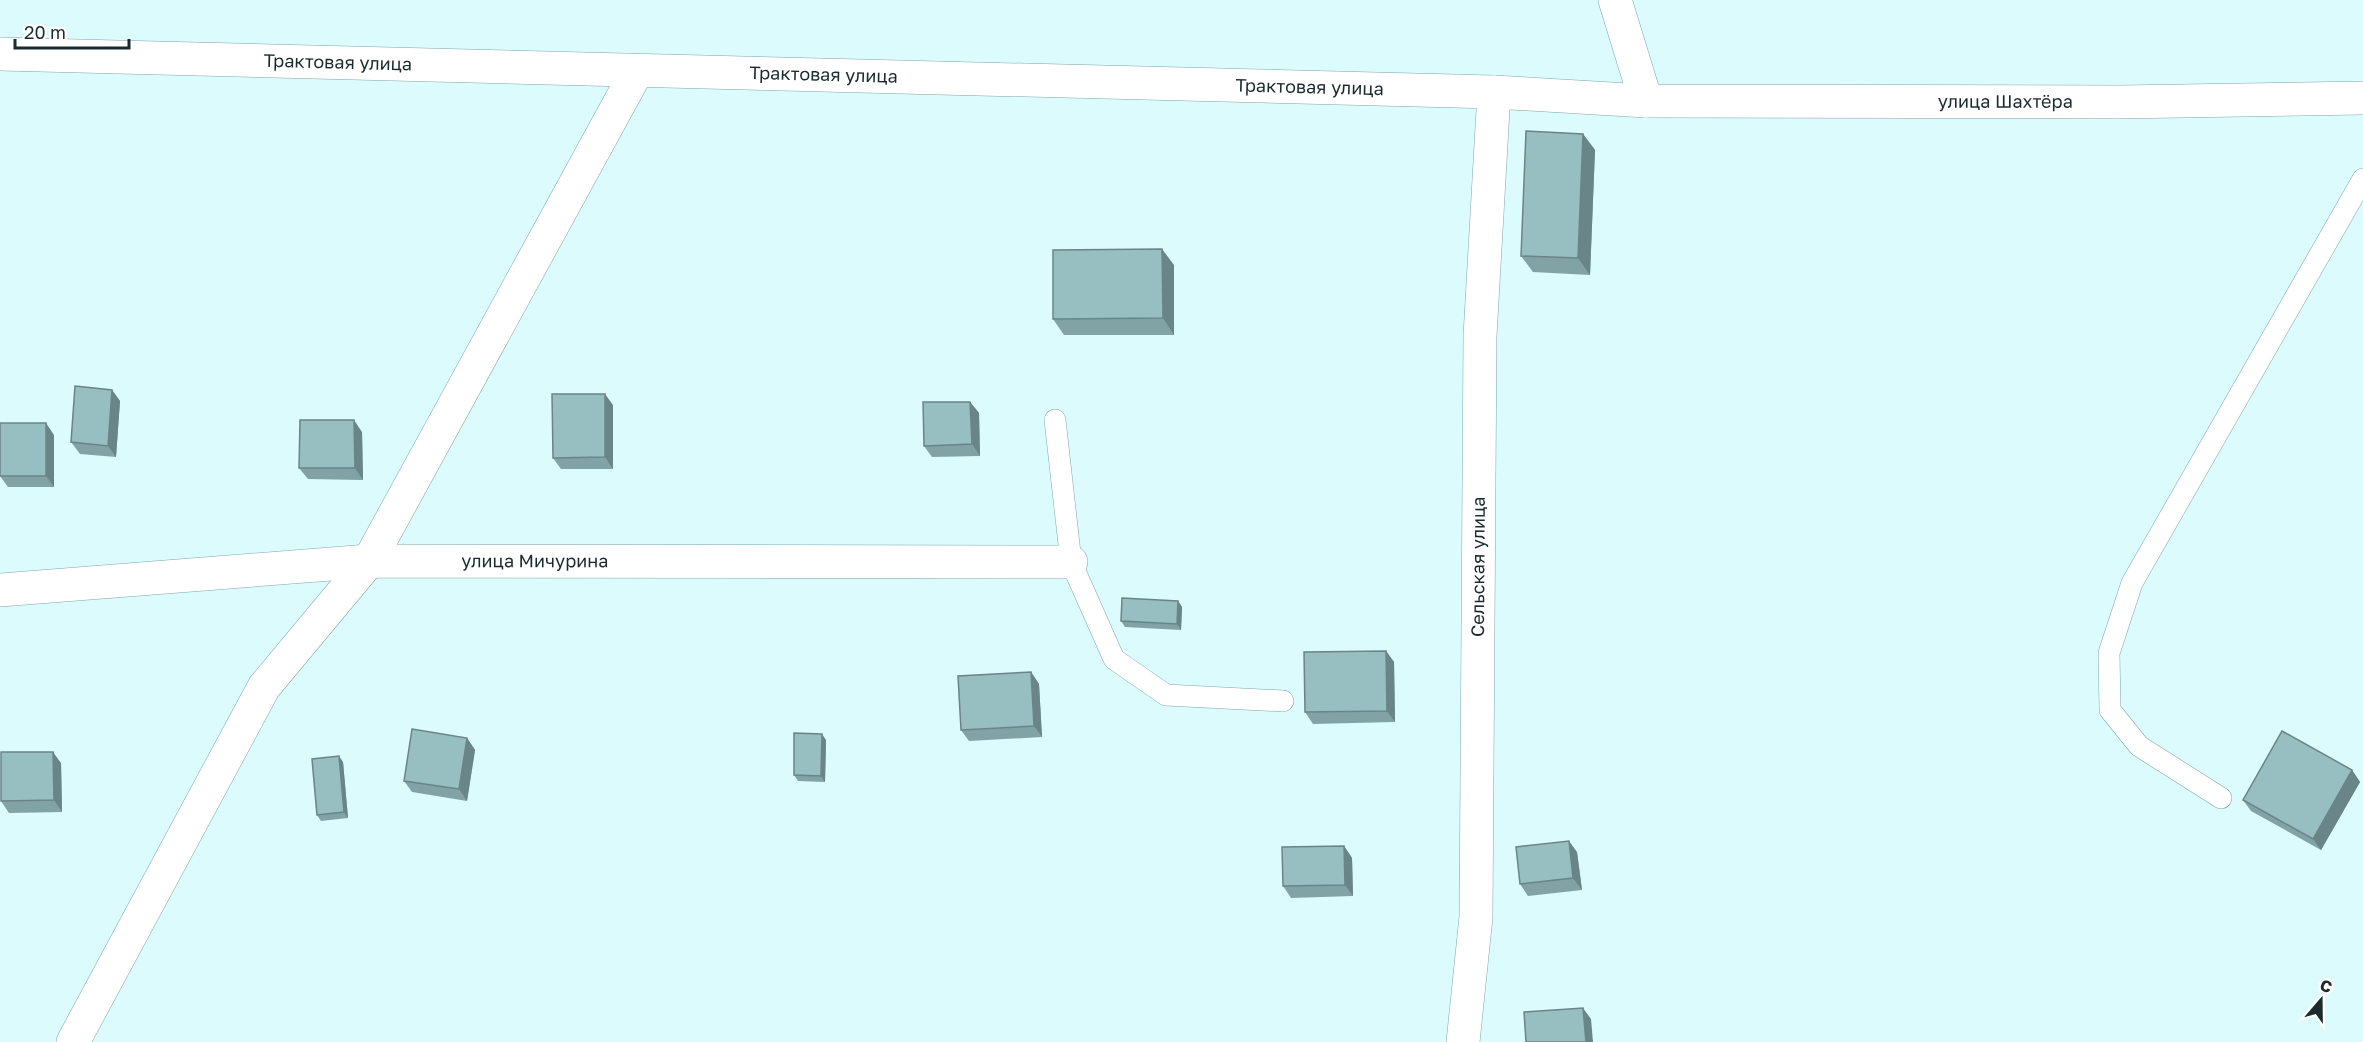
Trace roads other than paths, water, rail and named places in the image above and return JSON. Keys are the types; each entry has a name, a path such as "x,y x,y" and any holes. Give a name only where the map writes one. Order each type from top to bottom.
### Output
{"street":[{"path":"1615,0 1646,101"},
{"name":"Трактовая улица","path":"0,54 1494,92 1646,101"},
{"path":"74,1042 264,687 369,561 638,71"},
{"name":"Сельская улица","path":"1463,1042 1476,917 1480,336 1494,92"},
{"name":"улица Шахтёра","path":"1646,101 2120,102 2363,98"},
{"name":"улица Мичурина","path":"0,590 369,561 1071,562"}],"lane":[{"path":"2221,798 2139,746 2110,710 2109,653 2132,583 2363,179"},
{"path":"1055,420 1071,562 1114,659 1166,695 1283,701"}]}
